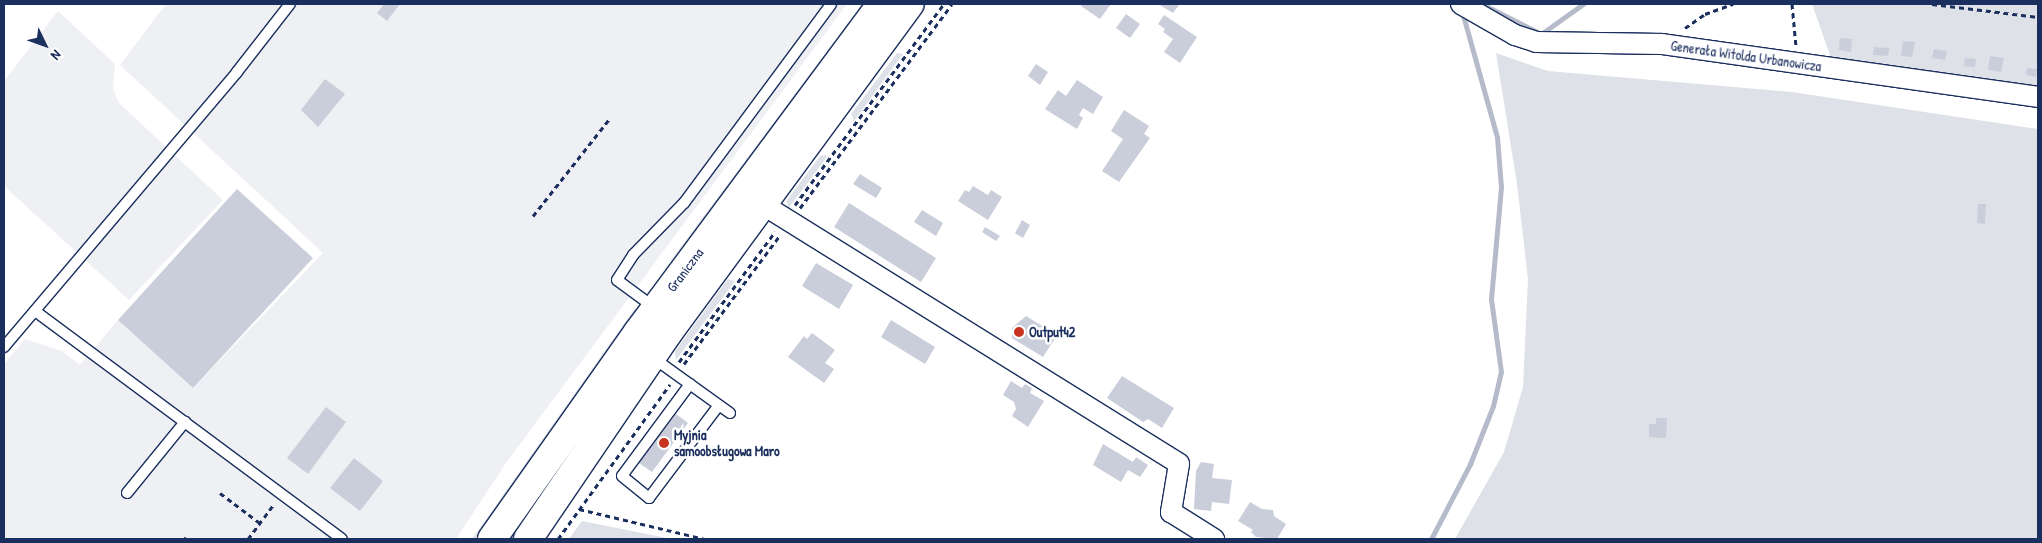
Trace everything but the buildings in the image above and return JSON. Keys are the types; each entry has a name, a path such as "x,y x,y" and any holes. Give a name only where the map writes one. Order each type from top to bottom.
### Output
{"main road":[{"name":"Graniczna","path":"492,539 655,309 882,4"},
{"name":"Graniczna","path":"528,539 568,502 651,357 910,4"}],"street":[{"name":"Generała Witolda Urbanowicza","path":"1461,4 1515,34 1536,42 1662,44 1797,62 1870,76 2038,97"},
{"path":"762,204 1180,464 1171,512 1214,539"}],"lane":[{"path":"4,347 237,72 290,4"},
{"path":"655,309 617,280 633,255 684,203 831,4"},
{"path":"35,311 342,539"},
{"path":"651,357 730,413"},
{"path":"690,384 622,476 649,498 719,406"},
{"path":"127,493 185,422"}],"path":[{"path":"558,539 568,502 677,374 786,220 944,4"},
{"path":"678,363 952,4"},
{"path":"1662,44 1705,14 1733,4"},
{"path":"1792,4 1797,62"},
{"path":"1932,4 2038,17"},
{"path":"533,216 611,117"},
{"path":"220,493 260,523"},
{"path":"248,539 282,493"},
{"path":"568,502 705,539"}],"shaded area":[{"path":"166,4 847,4 506,463 456,539 4,539 4,364 25,339 62,351 80,365 118,320 193,388 323,253 120,65"},
{"path":"862,4 868,4 648,291"},
{"path":"1812,4 2038,4 2038,89 1832,61"},
{"path":"58,11 115,64 113,89 119,103 223,200 129,300 4,186 4,81"},
{"path":"897,53 903,54 854,121 851,114"},
{"path":"1496,53 1548,71 1792,92 2038,129 2038,539 1455,539 1504,452 1523,387 1528,279 1517,184"},
{"path":"826,155 827,157 788,209 787,200 820,156"},
{"path":"728,279 735,281 676,360 675,351"},
{"path":"635,308 638,312 481,539 472,539"},
{"path":"582,521 672,539 569,539"}],"waterway":[{"path":"1482,4 1541,34 1583,4"},
{"path":"1431,539 1470,464 1493,406 1501,372 1491,299 1501,187 1497,137 1463,15"}],"place":[{"name":"Output42","path":"1019,332"},
{"name":"Myjnia samoobsługowa Maro","path":"664,443"}]}
